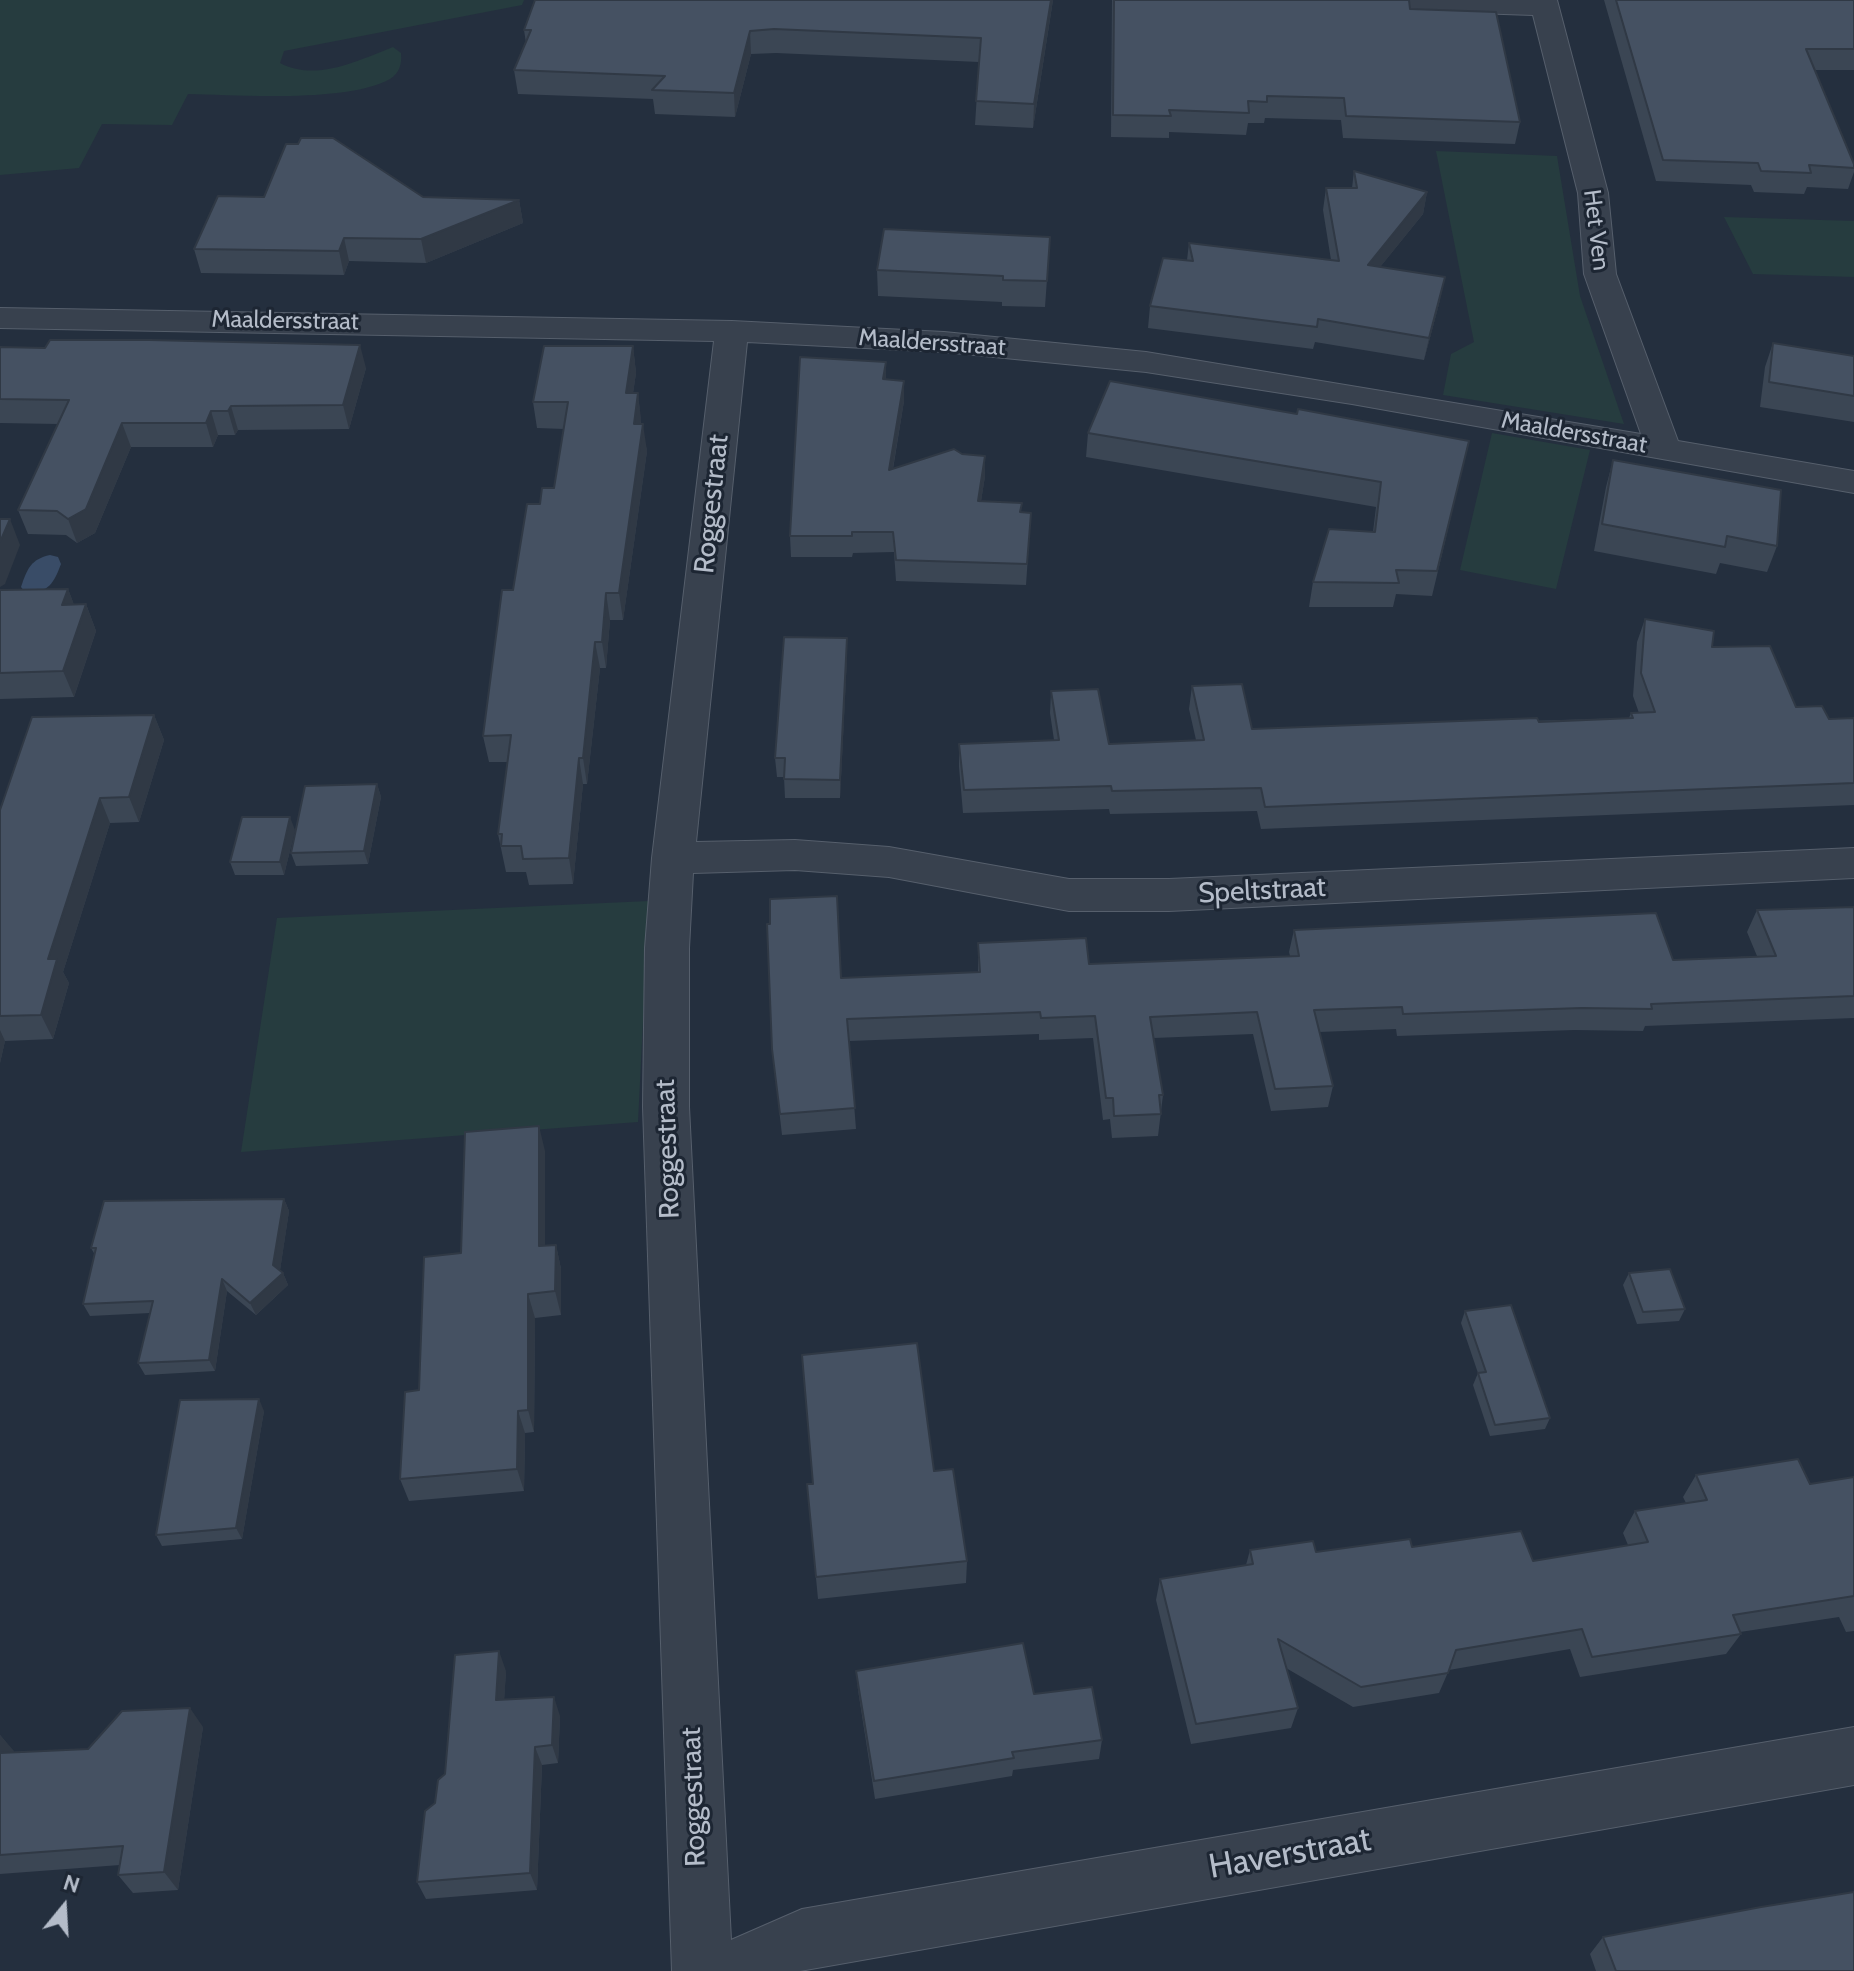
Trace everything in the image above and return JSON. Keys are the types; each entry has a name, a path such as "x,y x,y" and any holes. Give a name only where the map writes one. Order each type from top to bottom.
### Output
{"street":[{"name":"Het Ven","path":"1328,0 1544,3 1593,193 1600,274 1664,449"},
{"name":"Maaldersstraat","path":"0,318 732,331 944,342 1146,362 1352,394 1854,482"},
{"name":"Roggestraat","path":"702,1971 666,1107 667,948 673,858 732,331"},
{"name":"Speltstraat","path":"673,858 795,855 889,862 1069,895 1169,895 1854,863"},
{"name":"Haverstraat","path":"731,1971 802,1939 1854,1756"}],"green space":[{"path":"0,0 524,0 522,5 284,51 280,63 294,68 322,70 393,47 401,53 398,71 390,79 371,87 320,95 188,94 172,125 102,124 79,168 0,175"},
{"path":"1436,151 1557,156 1580,296 1624,424 1443,395 1451,354 1474,342"},
{"path":"1724,217 1854,221 1854,277 1753,274"},
{"path":"1492,433 1590,450 1556,589 1460,570"},
{"path":"649,901 638,1122 241,1152 277,918"}],"water":[{"path":"50,555 58,557 61,564 52,582 39,591 25,592 21,587 31,566 38,559"}],"building":[{"path":"535,0 1051,0 1034,104 976,101 981,38 774,29 750,31 734,93 652,90 665,76 514,70 531,30 524,30"},
{"path":"1114,0 1409,0 1410,9 1496,12 1520,122 1346,116 1344,98 1267,96 1267,102 1248,101 1249,113 1169,110 1171,116 1113,115"},
{"path":"1616,0 1854,0 1854,49 1806,49 1854,168 1809,165 1811,173 1761,171 1758,163 1663,160"},
{"path":"301,138 333,138 423,197 519,200 421,239 344,238 339,251 194,249 218,196 264,197 286,144 298,144"},
{"path":"1354,171 1427,192 1368,265 1445,277 1429,338 1318,319 1317,327 1150,306 1163,258 1193,261 1189,243 1339,261 1326,188 1357,188"},
{"path":"884,229 1050,237 1047,281 877,270"},
{"path":"50,340 360,345 343,405 231,406 228,411 211,411 206,423 122,423 86,509 68,519 57,511 18,510 69,400 0,399 0,347 45,348"},
{"path":"1773,343 1854,356 1854,396 1769,382"},
{"path":"544,346 633,346 626,393 638,393 634,424 643,424 619,593 606,593 602,642 595,642 569,858 523,859 521,846 501,846 502,834 498,834 511,735 483,736 502,590 513,590 527,504 540,504 542,488 554,488 568,402 533,402"},
{"path":"800,357 886,362 883,379 904,381 889,470 954,449 962,454 985,456 978,501 1022,503 1020,512 1031,513 1027,564 896,560 893,532 852,532 852,536 790,536"},
{"path":"1110,381 1297,414 1298,409 1469,441 1437,571 1396,570 1399,583 1313,582 1329,529 1375,532 1381,482 1088,433"},
{"path":"1613,460 1781,490 1777,546 1727,536 1725,547 1602,524"},
{"path":"0,519 10,519 0,542"},
{"path":"68,589 62,605 86,604 63,671 0,673 0,590"},
{"path":"1645,619 1714,631 1712,647 1770,646 1796,707 1822,706 1829,719 1854,718 1854,783 1265,807 1261,788 1112,791 1111,786 964,790 959,744 1059,740 1051,691 1098,689 1109,744 1204,740 1192,686 1242,684 1252,729 1537,718 1539,722 1633,718 1631,713 1655,712 1641,673"},
{"path":"784,637 847,638 840,780 784,779 785,758 775,758"},
{"path":"154,715 129,797 100,798 48,959 57,959 41,1015 0,1016 0,810 32,717"},
{"path":"377,784 364,851 291,853 305,786"},
{"path":"242,817 290,817 280,862 230,862"},
{"path":"837,896 841,978 980,972 978,943 1086,938 1089,964 1299,956 1294,930 1656,913 1673,960 1776,956 1757,910 1854,907 1854,996 1651,1004 1652,1009 1582,1008 1403,1014 1402,1007 1314,1010 1333,1086 1275,1089 1257,1012 1150,1017 1163,1095 1159,1095 1161,1114 1114,1116 1113,1098 1106,1098 1095,1016 1041,1018 1040,1012 847,1019 855,1108 780,1114 772,1049 767,924 770,924 770,899"},
{"path":"539,1126 539,1246 556,1245 555,1291 528,1294 528,1410 518,1411 517,1469 400,1479 405,1392 419,1390 424,1257 461,1253 465,1132"},
{"path":"284,1199 273,1265 283,1273 250,1303 222,1279 209,1360 138,1363 153,1301 83,1304 96,1248 91,1248 104,1201"},
{"path":"1670,1269 1685,1309 1643,1312 1629,1273"},
{"path":"1511,1305 1550,1418 1495,1425 1478,1373 1486,1372 1465,1311"},
{"path":"917,1343 934,1471 953,1469 967,1561 816,1577 807,1484 813,1484 802,1355"},
{"path":"259,1399 236,1528 156,1535 180,1400"},
{"path":"1798,1459 1810,1484 1854,1477 1854,1596 1733,1615 1741,1634 1592,1657 1582,1629 1456,1650 1448,1673 1361,1687 1278,1639 1298,1708 1196,1724 1160,1579 1253,1564 1250,1550 1313,1541 1316,1552 1410,1539 1412,1547 1521,1531 1533,1561 1648,1542 1635,1511 1707,1500 1696,1475"},
{"path":"1023,1643 1034,1694 1092,1687 1102,1740 1012,1752 1014,1758 874,1781 856,1671"},
{"path":"499,1651 496,1700 554,1697 552,1745 535,1747 530,1873 417,1882 425,1811 435,1803 438,1780 445,1774 455,1655"},
{"path":"190,1708 164,1872 118,1875 123,1846 0,1855 0,1753 88,1749 122,1711"},
{"path":"1854,1892 1854,1971 1616,1971 1603,1937 1761,1907"}]}
